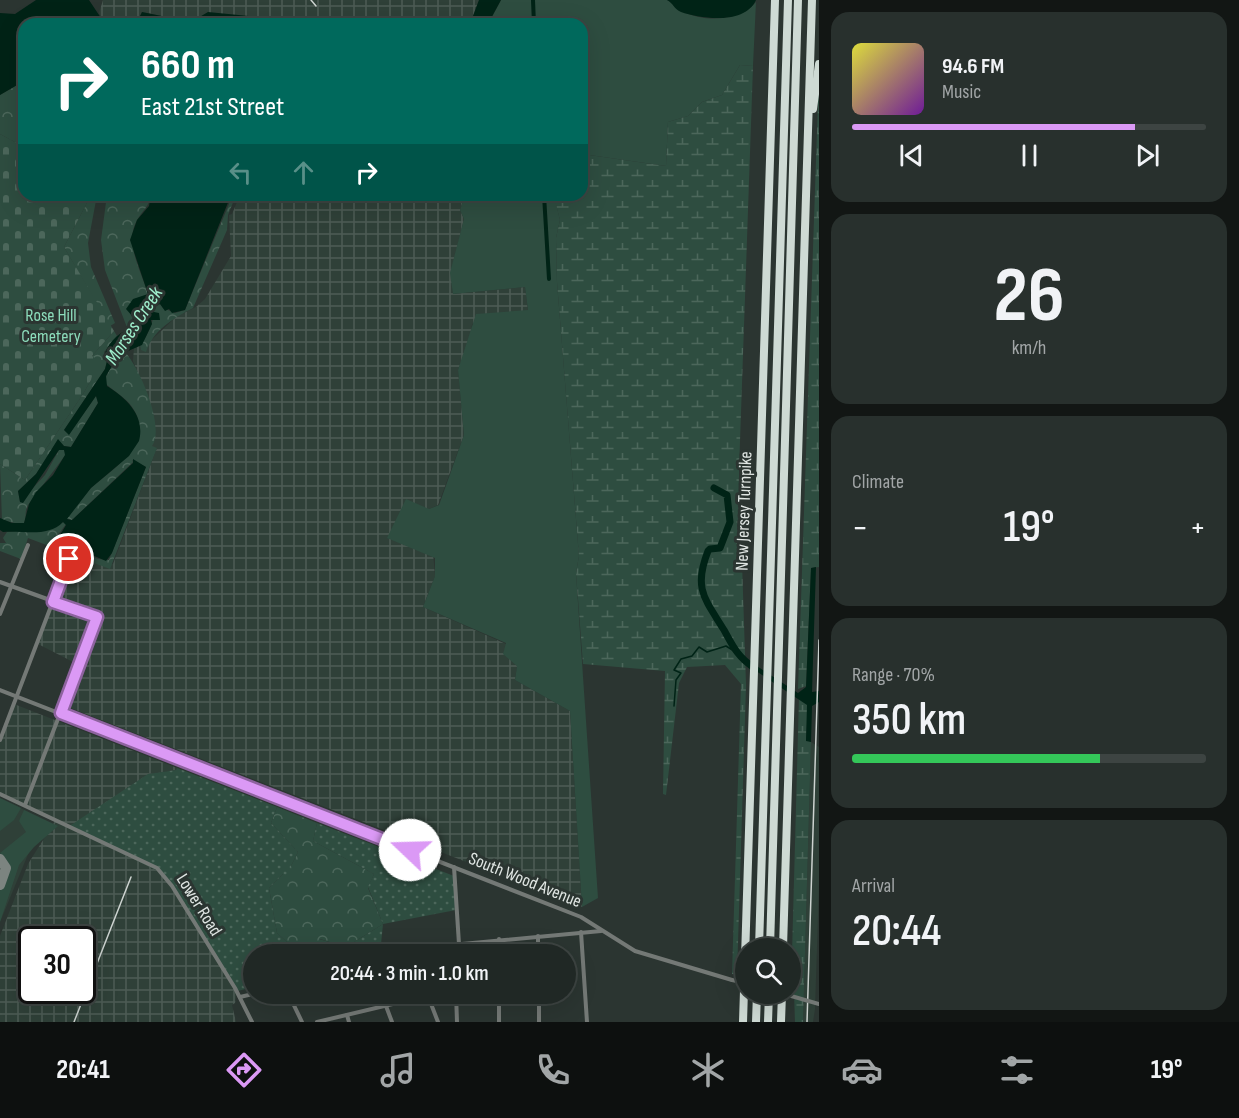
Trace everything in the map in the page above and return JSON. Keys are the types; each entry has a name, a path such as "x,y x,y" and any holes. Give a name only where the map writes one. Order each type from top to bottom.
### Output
{"highway":[{"name":"New Jersey Turnpike","path":"743,1022 775,0"},
{"name":"New Jersey Turnpike","path":"759,938 788,0"},
{"path":"770,938 798,0"},
{"path":"783,938 812,0"},
{"path":"810,122 819,64"},
{"path":"756,1022 757,1004"},
{"path":"768,1022 769,1004"},
{"path":"781,1004 781,1022"}],"street":[{"path":"0,614 28,545"},
{"path":"0,741 69,559"},
{"path":"0,582 97,617 25,805"},
{"name":"South Wood Avenue","path":"0,690 581,916 635,951 735,981"},
{"name":"Lower Road","path":"0,794 157,868 172,886 240,997 252,1022"},
{"path":"454,867 457,944"},
{"path":"464,944 601,931"},
{"path":"581,932 587,1022"},
{"path":"538,936 538,944"},
{"path":"499,939 499,944"},
{"path":"801,999 819,1004"},
{"path":"293,1004 302,1022"},
{"path":"317,1022 394,1004"},
{"path":"431,1004 438,1022"},
{"path":"456,1004 456,1022"},
{"path":"499,1004 499,1022"},
{"path":"538,1004 539,1022"},
{"path":"386,1006 392,1022"},
{"path":"347,1015 349,1022"}],"shaded area":[{"path":"103,0 479,0 472,18 171,18 142,12 139,18 102,18 99,13"},
{"path":"237,201 463,201 460,210 464,219 451,273 453,294 525,287 528,311 472,324 470,339 458,370 464,435 438,505 429,509 435,576 423,607 506,644 517,666 515,680 570,711 582,907 63,705 79,665 38,644 72,554 113,564 157,448 152,447 148,397 133,361 134,348 140,345 141,350 176,317 196,307 205,299 231,256 229,215 232,214"},
{"path":"14,704 177,768 148,774 164,874 237,992 235,1003 232,1005 236,1022 0,1022 0,936 28,864 55,821 0,794 0,739"},
{"path":"811,742 819,747 819,885 815,1009 813,1022 803,1022"},
{"path":"0,798 39,817 29,852 0,922"}],"green space":[{"path":"501,0 667,0 686,13 703,18 733,16 742,13 756,2 753,66 740,65 722,95 702,102 688,116 668,122 666,166 588,155 588,18 491,18"},
{"path":"740,65 753,66 739,470 746,685 735,975 732,974 741,684 725,665 687,667 679,683 666,795 663,794 665,671 583,664 576,573 579,556 557,282 556,238 560,220 555,201 588,201 588,155 666,166 668,122 688,116 702,102 722,95"},
{"path":"819,73 819,567 811,568 806,686 798,689"},
{"path":"18,84 18,144 0,134 0,95"},
{"name":"Rose Hill Cemetery","path":"0,134 18,144 18,201 88,201 64,247 114,331 92,356 96,359 91,380 25,480 0,464"},
{"path":"88,201 96,201 88,243 91,267 115,323 110,326 64,247"},
{"path":"106,201 149,201 137,220 132,238 135,257 148,294 133,317 131,328 128,330 105,270 101,240"},
{"path":"229,201 234,201 228,215 227,230 193,308 159,331 146,352 141,350 140,345 152,322 153,307 160,304 163,308 175,313 185,310"},
{"path":"463,201 555,201 560,220 556,238 557,282 579,556 576,573 598,898 582,907 570,711 515,680 517,666 503,654 506,643 423,607 435,576 435,558 387,538 406,499 429,509 439,505 464,435 458,370 476,314 528,310 525,287 453,294 450,273 464,219 460,210"},
{"path":"114,331 117,336 104,352 107,361 105,369 64,430 69,434 96,396 98,403 71,447 64,446 58,440 36,474 18,491 20,502 45,475 59,450 64,450 66,454 28,505 24,523 2,520 0,464 25,480 91,380 92,356"},
{"path":"126,353 150,400 156,426 152,446 157,448 110,569 28,538 21,559 0,551 0,543 6,543 3,538 7,532 48,529 63,522 66,524 55,539 98,559 109,560 146,467 132,460 133,462 72,520 66,519 92,487 123,461 137,440 139,428 137,416 127,400 105,383 110,370"},
{"path":"799,697 808,705 806,740 811,742 803,1022 795,1022 794,1004 801,1004 801,938 792,938"},
{"path":"177,768 277,807 271,823 298,852 291,866 293,877 283,874 269,888 277,933 289,944 243,944 243,990 238,991 164,874 68,827 148,774"},
{"path":"0,798 21,808 14,820 0,831"},
{"path":"277,807 317,823 313,841 374,874 368,888 383,924 351,944 336,944 320,939 318,944 289,944 277,933 269,888 291,866 298,852 271,823"},
{"path":"24,810 58,826 34,847 19,865 0,922 0,891 8,868 0,853 26,832 19,821"},
{"path":"317,823 454,876 456,910 383,924 368,887 374,874 313,841"},
{"path":"383,924 381,944 351,944"},
{"path":"319,939 336,944 318,944"}],"water":[{"path":"36,0 89,0 101,18 18,18 18,84 0,95 0,13 15,14"},
{"path":"479,0 501,0 491,18 472,18"},
{"path":"667,0 756,0 750,8 733,17 711,18 681,12"},
{"path":"142,12 171,18 139,18"},
{"path":"208,12 269,18 198,18"},
{"name":"Morses Creek","path":"150,201 229,201 185,310 172,313 169,309 165,311 160,304 153,307 154,312 159,313 160,320 151,320 152,324 142,345 128,351 113,364 106,376 107,386 132,407 139,423 139,441 129,456 91,488 67,519 72,520 133,463 133,459 146,467 112,553 106,561 55,539 54,537 60,535 66,525 63,522 43,532 3,532 0,530 0,518 12,523 24,523 29,504 36,492 53,475 65,455 64,450 59,450 23,503 20,502 18,491 36,474 58,439 64,446 71,447 98,403 96,396 69,435 64,430 105,369 107,361 103,359 110,344 117,336 131,328 133,317 126,309 133,299 148,294 130,240 137,220 149,206"},
{"path":"816,567 812,692 819,691 819,702 812,706 811,742 806,741 807,705 747,665 746,659 798,693 806,687 811,568"}],"waterway":[{"path":"533,0 534,18"},
{"path":"544,201 549,279"},
{"path":"714,488 727,495 730,522 720,548 708,551 701,585 711,610 736,650 753,667"},
{"path":"674,706 676,680 681,673 674,670 681,659 692,656 699,647 707,652 726,646 734,651"}],"taxiway":[{"path":"0,859 6,868 0,885"}],"railway":[{"path":"311,0 316,6"},
{"path":"807,1022 819,640"},
{"path":"74,1022 131,877"}],"route":[{"path":"69,559 53,602 97,617 61,713 410,850"}]}
